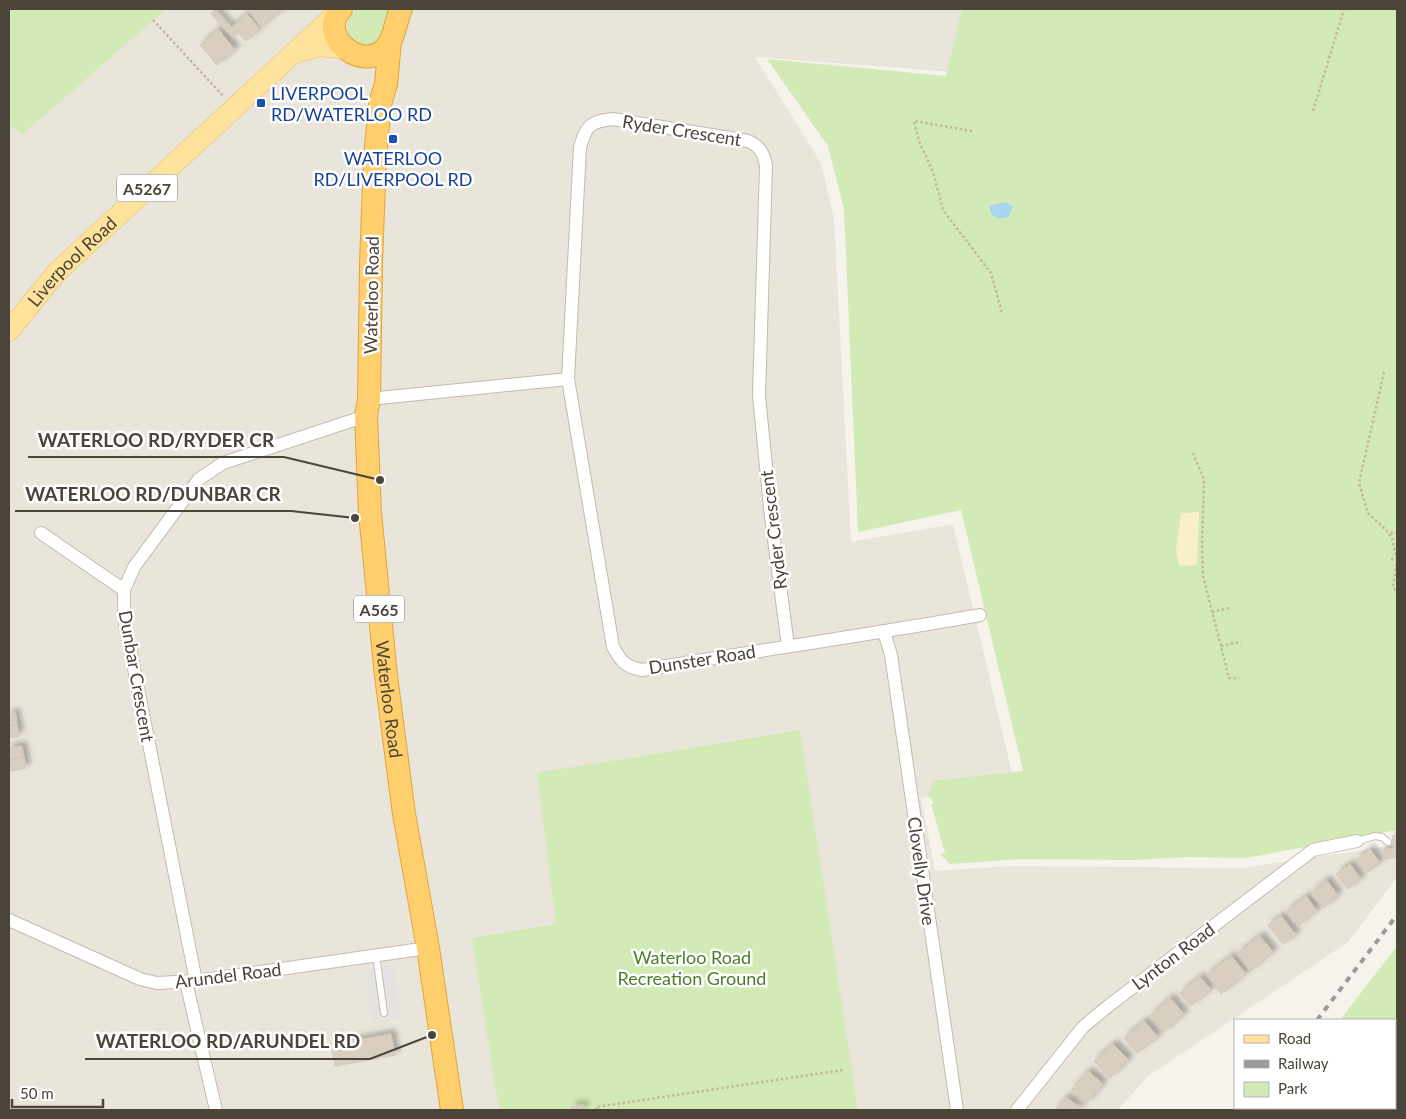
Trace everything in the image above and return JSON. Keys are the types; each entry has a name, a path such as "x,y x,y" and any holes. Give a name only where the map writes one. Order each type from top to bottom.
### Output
{"highway":[{"name":"A565","path":"390,42 401,9"},
{"name":"A565","path":"340,10 335,20 336,35 340,44 351,52"},
{"path":"351,52 374,54 387,47 390,42"},
{"name":"Waterloo Road","path":"390,42 386,84 380,104 375,157 368,408 370,514 386,676 404,814 428,948 452,1110"},
{"name":"Waterloo Road","path":"351,52 367,67 380,104"}],"main road":[{"name":"Liverpool Road","path":"9,331 57,272 340,10"},
{"name":"Liverpool Road","path":"294,54 303,49 320,46 351,52"}],"street":[{"name":"Ryder Crescent","path":"568,379 580,148 586,129 598,121 613,119 748,141 756,144 764,154 766,166 758,396 770,517 788,646"},
{"path":"368,408 568,379"},
{"name":"Dunster Road","path":"568,379 613,647 620,660 630,668 642,670 980,615"},
{"name":"Dunbar Crescent","path":"216,1110 124,618 124,590 134,567 199,479 209,471 223,463 368,408"},
{"path":"41,533 124,590"},
{"name":"Clovelly Drive","path":"884,632 891,655 957,1110"},
{"name":"Lynton Road","path":"1016,1110 1083,1027 1107,1006 1313,850 1357,841"},
{"name":"Arundel Road","path":"9,920 140,979 158,982 191,982 428,948"}],"lane":[{"path":"1357,841 1375,836 1382,837 1388,842"},
{"path":"376,955 384,1013"}],"path":[{"path":"1313,111 1344,9"},
{"path":"153,20 234,107"},
{"path":"972,131 914,121 919,141 933,172 944,210 991,273 1002,313"},
{"path":"1384,372 1359,483 1368,513 1392,538 1397,560 1393,587 1397,592"},
{"path":"1193,453 1204,480 1203,576 1228,678 1239,678"},
{"path":"1389,533 1397,533"},
{"path":"1391,559 1397,560"},
{"path":"1212,612 1229,608"},
{"path":"1221,646 1241,642"},
{"path":"597,1110 596,1107 843,1070"}],"shaded area":[{"path":"9,9 983,9 966,73 755,57 821,163 834,218 851,542 953,524 1013,777 921,798 935,871 1008,866 1242,868 1397,845 1397,877 1348,942 1147,1077 1118,1110 9,1110"},
{"path":"394,965 400,1019 373,1023 365,970"}],"green space":[{"path":"9,9 166,9 23,134 9,125"},
{"path":"356,9 394,9 377,44 360,44 349,36 347,32 348,22"},
{"path":"962,9 1397,9 1397,830 1246,858 1020,859 950,864 940,854 945,853 931,804 935,803 928,796 934,781 1023,771 961,510 858,532 844,209 828,146 767,59 946,76"},
{"name":"Waterloo Road Recreation Ground","path":"800,730 858,1110 499,1110 472,938 556,924 537,773"},
{"path":"1397,946 1397,1110 1271,1110 1396,1109 1396,1019 1341,1019"}],"sand":[{"path":"1199,512 1197,565 1179,566 1176,550 1181,513"}],"water":[{"path":"1006,202 1013,207 1009,216 1002,219 993,216 989,206"}],"building":[{"path":"247,9 284,9 261,27"},
{"path":"215,10 231,28 247,14 260,29 246,41 239,33 232,37 211,14"},
{"path":"218,29 235,50 217,65 200,45"},
{"path":"15,713 17,724 9,726 9,714"},
{"path":"17,724 19,736 9,738 9,726"},
{"path":"22,746 24,757 9,760 9,748"},
{"path":"24,757 26,768 11,771 9,760"},
{"path":"1397,835 1397,857 1383,859 1382,850 1394,848 1392,836"},
{"path":"1370,849 1380,863 1366,873 1356,860"},
{"path":"1350,864 1361,879 1348,889 1336,874"},
{"path":"1326,880 1338,895 1324,908 1311,894"},
{"path":"1306,896 1317,911 1298,926 1286,912"},
{"path":"1281,916 1296,935 1283,944 1268,925"},
{"path":"1260,936 1273,952 1251,971 1237,954"},
{"path":"1231,956 1246,974 1221,994 1207,975"},
{"path":"1200,977 1211,990 1191,1006 1180,993"},
{"path":"1170,998 1184,1014 1164,1032 1150,1016"},
{"path":"1144,1021 1158,1037 1137,1053 1124,1038"},
{"path":"391,1034 395,1055 335,1066 331,1045"},
{"path":"1113,1044 1129,1060 1110,1078 1094,1061"},
{"path":"1088,1071 1103,1084 1087,1103 1071,1090"},
{"path":"1066,1097 1083,1110 1055,1110"},
{"path":"584,1105 584,1110 572,1110 571,1107"}],"railway":[{"path":"1318,1019 1397,915"}],"place":[{"name":"LIVERPOOL RD/WATERLOO RD","path":"261,103"},
{"name":"WATERLOO RD/LIVERPOOL RD","path":"393,139"},
{"name":"WATERLOO RD/RYDER CR","path":"380,480"},
{"name":"WATERLOO RD/DUNBAR CR","path":"355,518"},
{"name":"WATERLOO RD/ARUNDEL RD","path":"432,1035"}]}
